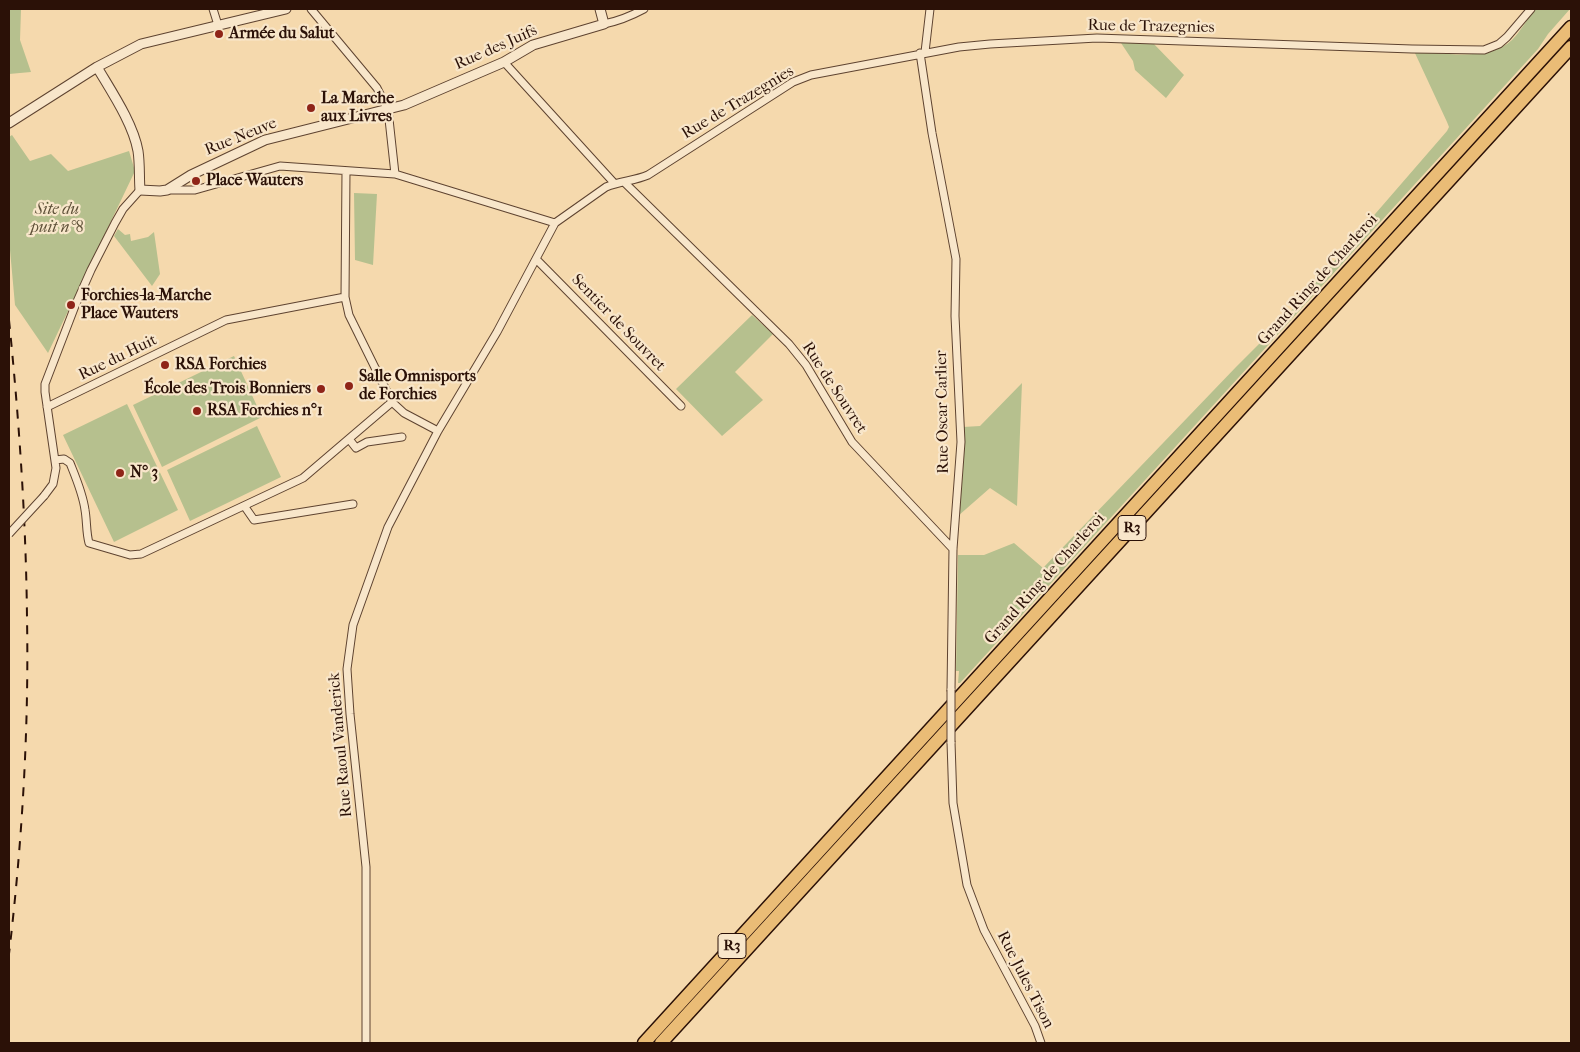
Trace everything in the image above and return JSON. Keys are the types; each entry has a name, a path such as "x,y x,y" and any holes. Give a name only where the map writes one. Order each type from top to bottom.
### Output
{"highway":[{"name":"Grand Ring de Charleroi","path":"647,1040 1571,27"},
{"name":"Grand Ring de Charleroi","path":"661,1043 1571,47"},
{"path":"635,1043 647,1040"}],"street":[{"path":"213,9 218,25"},
{"path":"9,123 97,66 141,44 286,9"},
{"path":"311,9 377,88 388,110 395,174"},
{"path":"600,9 604,24 628,18 644,9"},
{"name":"Rue Oscar Carlier","path":"930,9 922,53 932,132 956,260 956,326 961,442 953,549 951,742 953,803"},
{"name":"Rue de Trazegnies","path":"555,223 606,187 636,180 648,175 793,82 811,75 922,53 980,44 1097,38 1484,50 1493,47 1507,37 1531,9"},
{"name":"Rue des Juifs","path":"388,110 504,62 533,45 604,24"},
{"path":"504,62 615,184"},
{"path":"9,534 51,488 55,480 55,460 45,384 77,302 114,223 123,209 140,190 138,149 132,129 97,66"},
{"name":"Rue Neuve","path":"168,190 191,175 265,140 388,110"},
{"path":"140,190 195,190 280,166 346,170 395,174 555,223"},
{"path":"346,170 345,297 349,315 392,402 404,413 438,431"},
{"name":"Rue de Souvret","path":"624,182 790,344 806,365 852,442 953,549"},
{"name":"Rue Raoul Vanderick","path":"366,1043 366,866 347,669 352,624 388,527 438,431 496,332 555,223"},
{"name":"Sentier de Souvret","path":"536,259 680,406"},
{"name":"Rue du Huit","path":"47,408 226,320 345,297"},
{"path":"55,460 64,459 70,463 84,501 89,543 130,555 141,554 303,478 392,402"},
{"path":"348,439 356,448 367,442 402,438"},
{"path":"244,507 254,520 354,504"},
{"name":"Rue Jules Tison","path":"953,803 967,885 984,930 1035,1026 1041,1043"}],"green space":[{"path":"9,9 21,9 20,40 31,72 9,74"},
{"path":"1535,9 1570,9 1548,34 1538,49 958,683 959,671 956,671 958,555 984,555 1014,543 1043,568 1285,318 1447,131 1449,127 1447,122 1414,51 1478,54 1491,51 1502,47 1512,40"},
{"path":"1152,42 1184,75 1166,98 1135,70 1133,61 1121,43"},
{"name":"Site du puit n°8","path":"12,135 30,161 51,154 68,171 129,151 135,171 48,353 15,305 9,239 9,137"},
{"path":"354,193 377,194 373,265 355,260"},
{"path":"118,229 125,235 130,234 131,241 148,237 154,232 160,274 152,286 114,236"},
{"path":"752,315 773,334 735,372 763,400 722,436 676,389"},
{"name":"RSA Forchies n°1","path":"234,356 262,417 162,467 133,405"},
{"path":"1022,383 1017,506 990,488 958,516 962,482 963,427 980,426"},
{"name":"N° 3","path":"127,404 178,510 114,542 63,435"},
{"path":"257,426 281,477 190,521 167,470"}],"railway":[{"path":"9,320 24,506 27,660 24,786 9,954"}],"place":[{"name":"Armée du Salut","path":"219,34"},
{"name":"La Marche aux Livres","path":"311,108"},
{"name":"Place Wauters","path":"196,181"},
{"name":"Forchies-la-Marche Place Wauters","path":"71,305"},
{"name":"RSA Forchies","path":"165,365"},
{"name":"Salle Omnisports de Forchies","path":"349,386"},
{"name":"École des Trois Bonniers","path":"321,389"},
{"name":"RSA Forchies n°1","path":"197,411"},
{"name":"N° 3","path":"120,473"}]}
